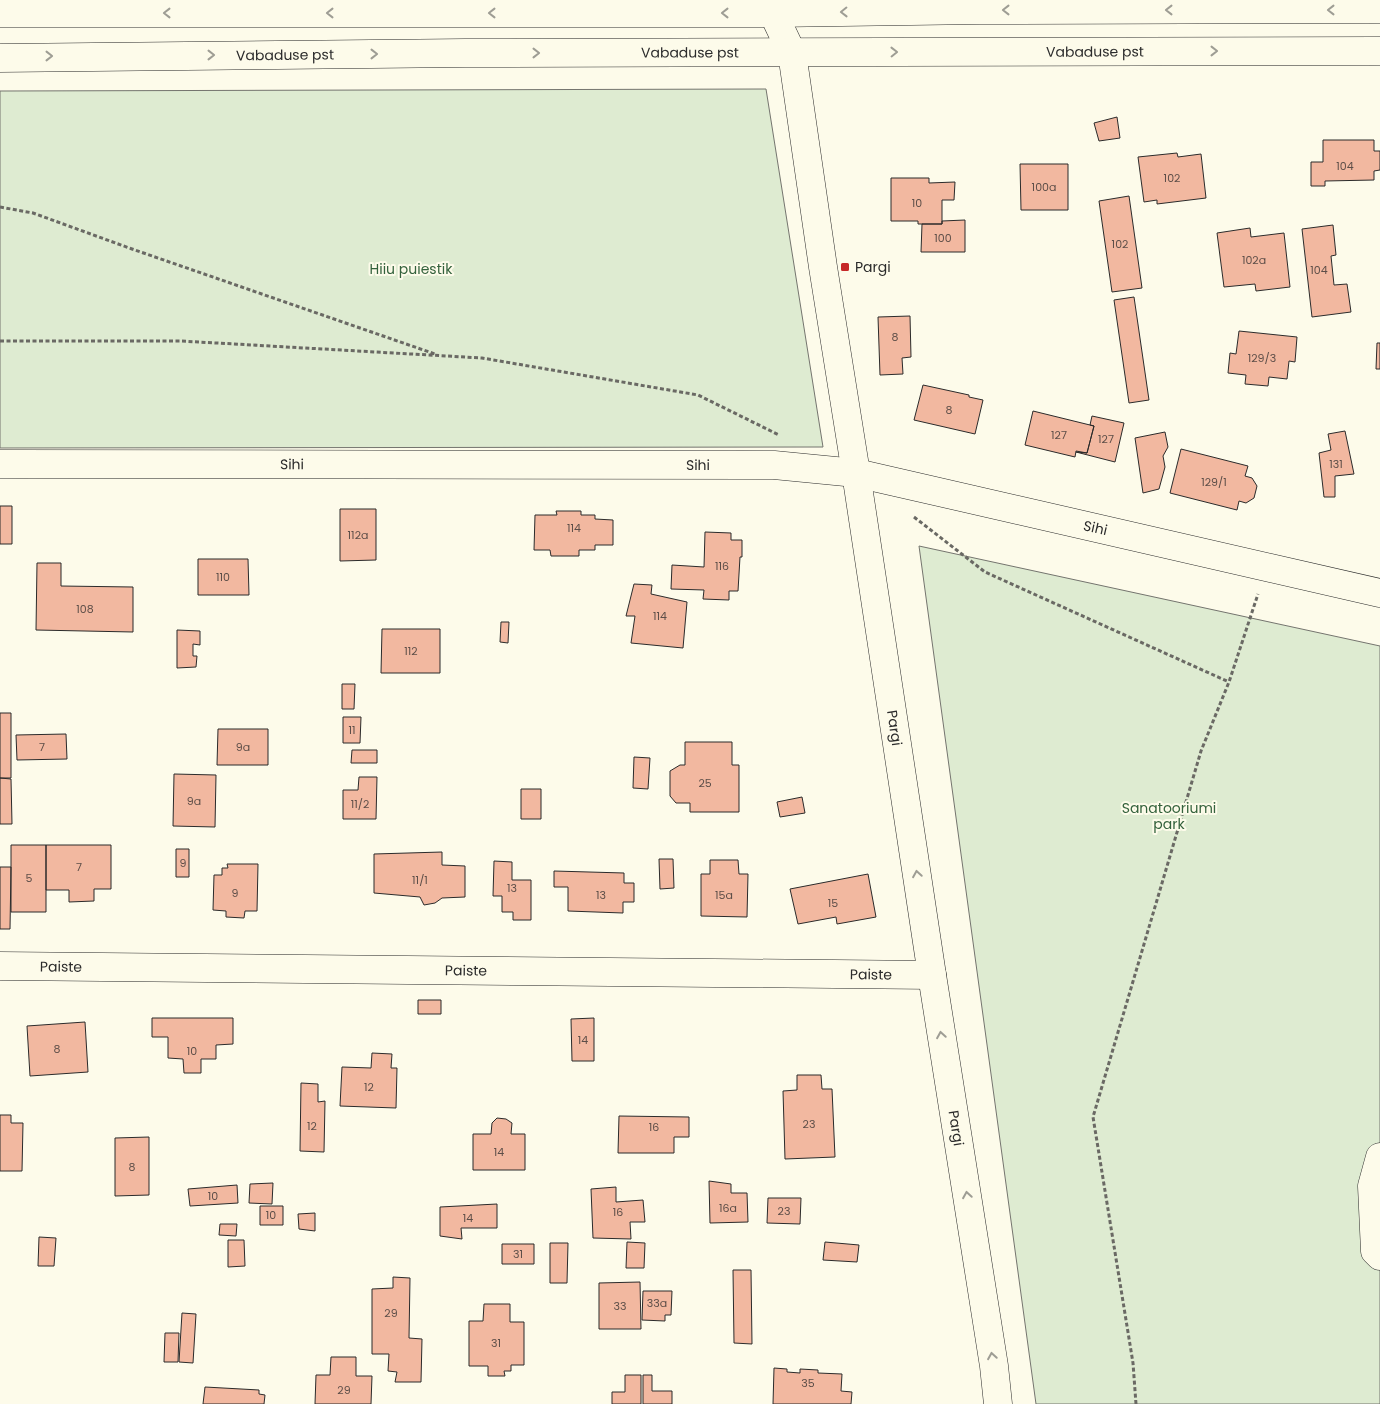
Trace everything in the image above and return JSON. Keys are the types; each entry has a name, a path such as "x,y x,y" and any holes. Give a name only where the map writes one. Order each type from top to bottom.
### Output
{"main road":[{"path":"0,13 773,6 999,10 1380,10"},
{"name":"Pargi","path":"773,6 792,53 822,267 856,473 932,975 994,1366 998,1404"},
{"name":"Vabaduse pst","path":"0,58 455,54 1380,51"},
{"name":"Sihi","path":"0,464 774,465 856,473 1380,593"},
{"name":"Paiste","path":"0,966 932,975"},
{"path":"1380,1157 1372,1186 1375,1251 1380,1256"}],"path":[{"path":"0,207 34,213 132,249 440,355"},
{"path":"0,341 181,341 482,358 698,395 786,438"},
{"path":"909,514 985,572 1229,682"},
{"path":"1136,1404 1133,1363 1093,1116 1201,751 1229,682 1267,567"}],"green space":[{"name":"Hiiu puiestik","path":"766,89 823,447 0,448 0,91"},
{"name":"Sanatooriumi park","path":"919,546 1380,646 1380,1404 1036,1404"}],"building":[{"path":"1117,117 1120,138 1099,141 1094,123"},
{"path":"1323,140 1374,140 1374,151 1380,151 1380,170 1374,171 1374,180 1325,181 1325,186 1311,186 1311,162 1323,162"},
{"path":"1177,153 1178,157 1201,154 1206,198 1157,204 1157,200 1144,202 1138,157"},
{"path":"1020,164 1068,164 1068,210 1021,210"},
{"path":"891,178 929,178 929,183 955,182 954,200 942,200 942,224 918,224 918,221 891,221"},
{"path":"1129,196 1142,288 1112,292 1099,201"},
{"path":"965,220 965,252 921,252 922,224 942,224 942,221"},
{"path":"1333,225 1336,255 1331,256 1334,285 1347,284 1351,312 1312,317 1302,229"},
{"path":"1250,228 1251,237 1284,233 1290,287 1256,291 1255,284 1224,287 1217,233"},
{"path":"1134,297 1149,400 1129,403 1114,300"},
{"path":"910,316 911,357 902,358 903,374 880,375 878,317"},
{"path":"1239,331 1297,337 1295,362 1289,361 1287,379 1269,377 1268,386 1245,384 1246,375 1228,373 1230,353 1236,354"},
{"path":"1377,343 1380,343 1380,369 1376,369"},
{"path":"923,385 983,400 975,434 914,420"},
{"path":"1033,411 1094,426 1087,453 1076,451 1075,457 1025,445"},
{"path":"1092,416 1124,423 1115,462 1076,452 1087,453 1094,426 1090,425"},
{"path":"1345,431 1354,474 1335,476 1335,497 1324,497 1319,453 1331,450 1328,434"},
{"path":"1165,432 1168,447 1163,456 1165,467 1159,489 1143,493 1135,438"},
{"path":"1181,449 1248,466 1245,476 1252,478 1257,486 1254,498 1246,503 1239,501 1237,510 1170,493"},
{"path":"0,506 12,506 12,544 0,544"},
{"path":"340,509 376,509 376,560 340,561"},
{"path":"556,511 581,511 581,515 595,515 595,519 613,520 613,545 595,545 595,550 579,550 579,556 551,556 550,550 534,550 535,515 557,515"},
{"path":"705,532 731,533 731,540 742,540 738,591 729,591 729,600 703,599 704,590 671,589 672,565 704,567"},
{"path":"198,559 248,559 249,595 198,595"},
{"path":"37,563 61,563 61,586 133,587 133,632 36,630"},
{"path":"634,584 652,585 651,594 687,602 683,648 631,643 635,616 626,616"},
{"path":"501,622 509,622 508,643 500,642"},
{"path":"382,629 440,629 440,673 381,673"},
{"path":"177,630 200,631 200,645 193,644 193,656 197,656 196,667 177,668"},
{"path":"342,684 355,684 354,709 342,709"},
{"path":"0,713 11,713 11,778 0,778"},
{"path":"343,717 361,717 360,743 343,743"},
{"path":"218,729 268,729 268,765 217,765"},
{"path":"66,734 67,759 17,760 16,735"},
{"path":"685,742 732,742 732,765 739,765 739,812 690,812 690,803 676,803 670,796 670,771 680,765 685,765"},
{"path":"352,750 377,750 377,763 351,763"},
{"path":"634,757 650,758 648,789 633,788"},
{"path":"174,774 216,775 215,827 173,826"},
{"path":"359,777 377,777 376,819 343,819 343,790 358,790"},
{"path":"0,778 11,779 12,824 0,824"},
{"path":"521,789 541,789 541,819 521,819"},
{"path":"802,797 805,813 780,817 777,802"},
{"path":"11,845 46,845 46,912 11,912"},
{"path":"46,845 111,845 111,889 94,889 94,901 69,902 69,890 46,890"},
{"path":"176,849 189,849 189,877 176,877"},
{"path":"442,852 442,865 465,866 465,897 442,898 435,903 424,905 420,897 374,893 374,854"},
{"path":"659,859 673,859 674,888 660,889"},
{"path":"710,860 738,860 739,874 748,874 747,917 701,916 701,874 710,874"},
{"path":"494,861 512,862 512,880 531,880 531,920 513,920 513,912 502,912 502,896 493,896"},
{"path":"227,864 258,864 257,911 245,911 244,918 226,917 226,911 213,910 214,875 222,875 222,868 228,868"},
{"path":"0,867 11,867 10,929 0,929"},
{"path":"554,871 624,873 624,883 634,883 634,902 623,902 623,913 568,911 568,887 554,887"},
{"path":"868,874 876,917 837,924 836,917 798,924 790,889"},
{"path":"418,1000 441,1000 441,1014 418,1014"},
{"path":"152,1018 233,1018 233,1044 216,1045 216,1059 201,1059 201,1073 184,1073 183,1059 168,1058 168,1037 152,1037"},
{"path":"594,1018 594,1061 572,1061 571,1019"},
{"path":"85,1022 88,1072 30,1076 27,1026"},
{"path":"372,1053 392,1054 391,1068 397,1068 396,1108 340,1106 342,1067 371,1068"},
{"path":"797,1075 821,1075 822,1089 832,1089 835,1157 785,1159 783,1091 797,1090"},
{"path":"301,1083 318,1084 318,1102 325,1101 324,1152 300,1151"},
{"path":"0,1115 11,1115 11,1123 23,1123 22,1171 0,1171"},
{"path":"619,1116 689,1117 689,1137 674,1137 674,1153 618,1153"},
{"path":"497,1118 506,1119 512,1123 511,1134 525,1134 525,1170 473,1170 473,1134 491,1134 492,1123"},
{"path":"149,1137 149,1195 115,1196 115,1138"},
{"path":"709,1181 731,1184 731,1193 747,1193 748,1222 710,1223"},
{"path":"273,1183 272,1204 249,1203 250,1184"},
{"path":"237,1185 238,1203 190,1206 188,1189"},
{"path":"616,1187 616,1202 643,1200 645,1222 630,1222 631,1239 593,1238 591,1189"},
{"path":"768,1198 801,1198 800,1224 767,1223"},
{"path":"497,1204 497,1228 461,1228 462,1239 440,1236 440,1207"},
{"path":"260,1206 283,1206 283,1225 260,1225"},
{"path":"315,1213 315,1231 299,1229 298,1214"},
{"path":"220,1224 237,1224 236,1236 219,1235"},
{"path":"39,1237 56,1238 54,1266 38,1266"},
{"path":"228,1240 244,1240 245,1266 228,1267"},
{"path":"627,1242 645,1243 644,1268 626,1268"},
{"path":"825,1242 859,1245 857,1262 823,1260"},
{"path":"550,1243 568,1243 567,1283 550,1283"},
{"path":"502,1244 534,1244 534,1264 502,1264"},
{"path":"733,1270 751,1270 752,1344 734,1343"},
{"path":"393,1277 410,1278 409,1338 422,1339 421,1382 395,1382 397,1372 388,1371 389,1354 372,1354 372,1289 393,1288"},
{"path":"640,1282 641,1329 599,1329 599,1283"},
{"path":"643,1291 672,1291 671,1315 665,1315 665,1321 642,1320"},
{"path":"484,1304 510,1304 510,1322 524,1322 524,1365 511,1365 511,1371 504,1371 505,1376 488,1376 488,1366 469,1366 469,1321 483,1321"},
{"path":"182,1313 196,1314 193,1363 179,1362"},
{"path":"165,1333 179,1333 178,1362 164,1362"},
{"path":"331,1357 356,1357 356,1376 372,1376 371,1404 315,1404 316,1375 330,1375"},
{"path":"774,1368 787,1369 787,1372 800,1373 800,1369 818,1370 818,1373 842,1374 841,1391 852,1392 851,1404 773,1404"},
{"path":"625,1375 641,1375 641,1404 612,1404 612,1392 625,1392"},
{"path":"643,1375 652,1375 652,1391 672,1391 672,1404 643,1404"},
{"path":"205,1387 259,1390 259,1394 265,1395 264,1404 203,1404"}],"place":[{"name":"Pargi","path":"845,267"}]}
